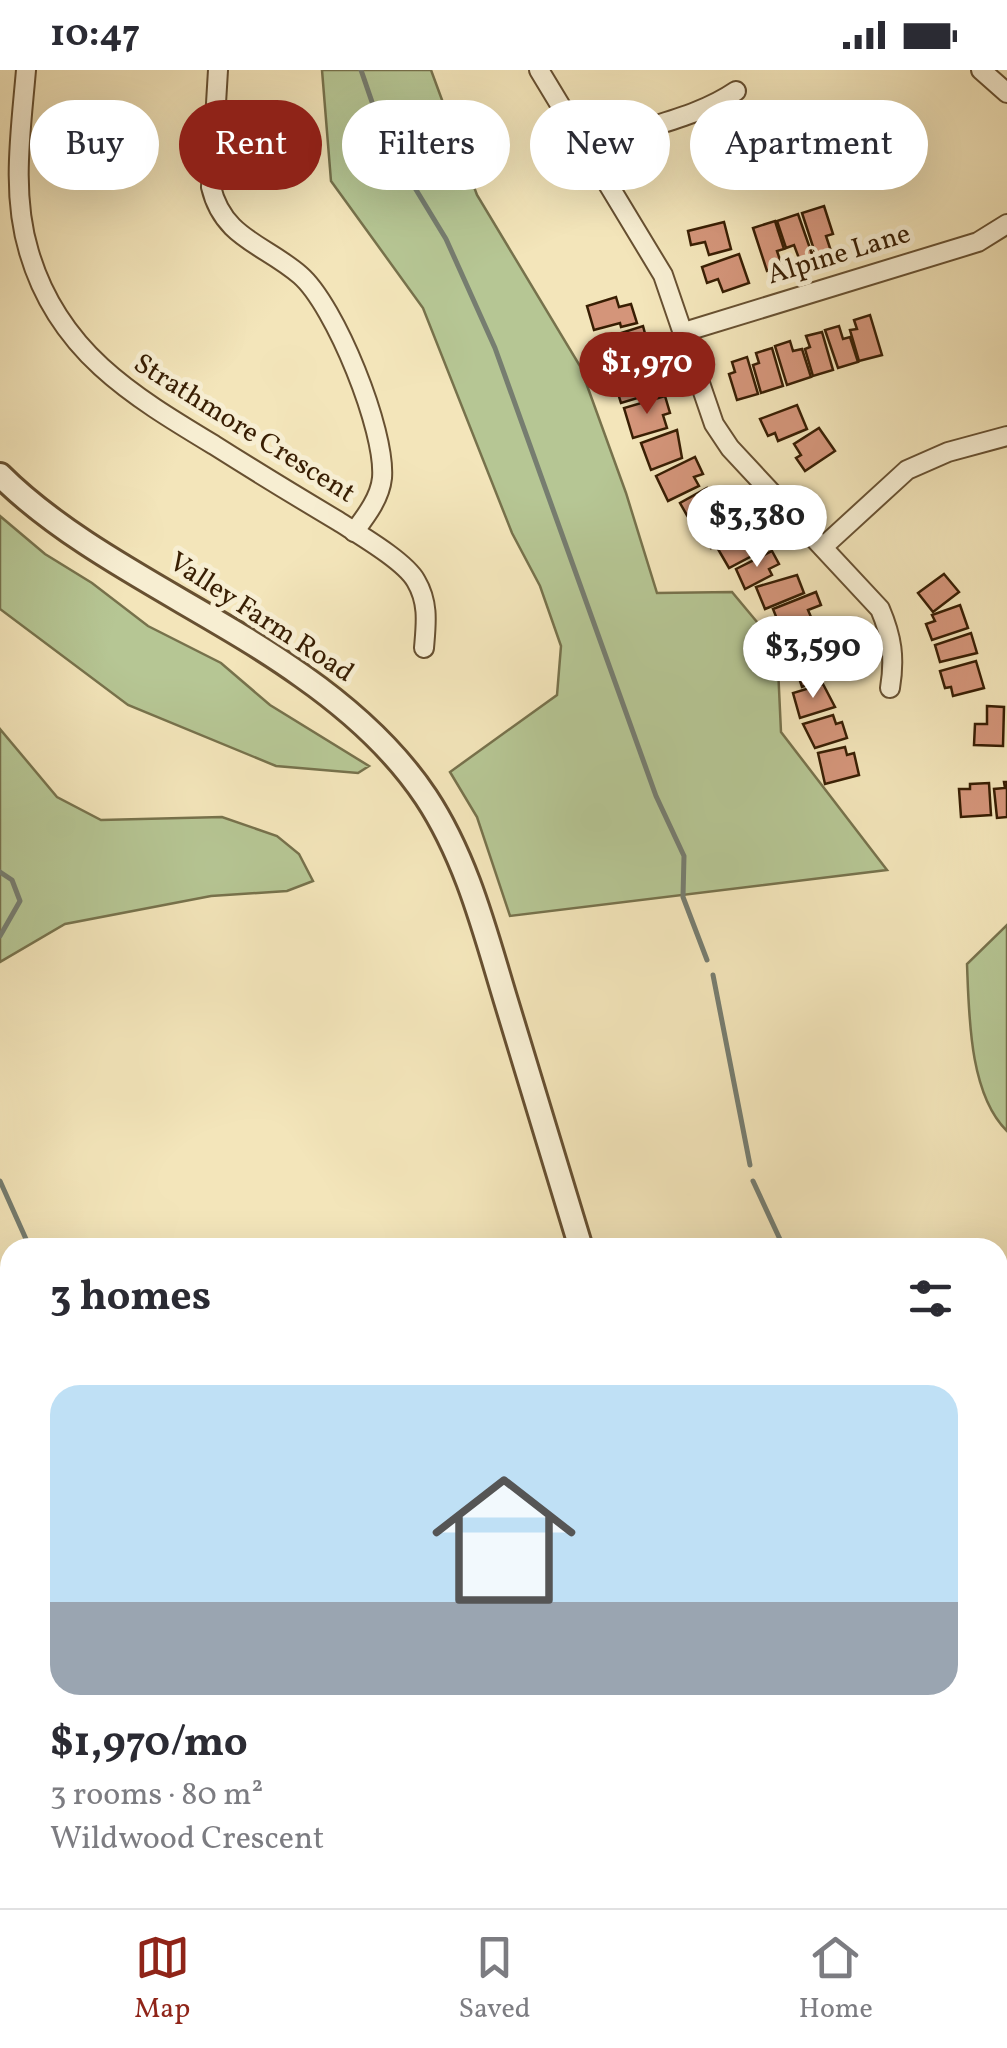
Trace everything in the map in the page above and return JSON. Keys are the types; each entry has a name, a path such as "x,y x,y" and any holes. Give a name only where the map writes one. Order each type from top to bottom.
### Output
{"street":[{"name":"Strathmore Crescent","path":"26,70 18,184 20,217 41,284 74,339 101,370 138,398 354,532 414,576 426,602 424,648"},
{"path":"218,70 211,187 216,206 227,224 303,277 347,346 378,437 382,479 370,512 354,532"},
{"path":"539,70 558,100"},
{"path":"981,70 1007,93"},
{"path":"670,120 712,107 736,90"},
{"path":"613,190 663,275 714,424 730,448 880,609 891,634 894,665 890,688"},
{"name":"Alpine Lane","path":"684,332 978,242 1007,224"},
{"path":"822,547 907,470 1007,436"},
{"name":"Valley Farm Road","path":"0,475 23,498 80,536 299,674 345,708 400,762 453,844 479,912 579,1238"}],"green space":[{"path":"322,70 431,70 442,100 342,100 342,190 475,190 580,366 657,593 732,592 777,646 781,732 887,870 510,916 477,817 450,772 557,695 561,646 540,586 512,533 423,308 331,181"},
{"path":"0,516 45,554 92,583 148,626 221,663 270,705 369,766 358,773 276,766 128,705 0,609"},
{"path":"0,729 57,797 101,820 222,817 277,836 299,854 313,881 287,891 211,896 65,924 0,962"},
{"path":"1007,925 1007,1131 994,1115 978,1075 967,964"}],"building":[{"path":"824,206 833,234 826,236 831,251 816,256 802,213"},
{"path":"798,214 813,257 800,261 794,245 786,248 777,221"},
{"path":"775,221 784,249 777,251 782,266 767,271 753,228"},
{"path":"724,222 731,249 709,255 705,242 691,245 688,231"},
{"path":"739,254 749,283 723,292 718,279 707,283 702,267"},
{"path":"616,297 619,307 631,304 637,323 594,330 587,306"},
{"path":"870,315 882,355 859,361 850,330 857,329 854,320"},
{"path":"643,326 647,341 638,344 642,357 610,366 602,339"},
{"path":"839,326 843,339 850,337 858,362 838,368 825,330"},
{"path":"822,332 833,370 813,376 805,349 810,347 806,336"},
{"path":"790,341 793,351 802,349 811,377 787,385 775,346"},
{"path":"772,348 783,386 761,393 753,365 759,363 756,353"},
{"path":"747,357 758,394 737,400 729,374 735,372 732,362"},
{"path":"645,364 649,378 656,376 661,391 621,403 612,374"},
{"path":"665,396 670,413 663,415 667,428 633,438 624,408"},
{"path":"797,405 807,429 778,441 775,433 768,436 760,419"},
{"path":"819,428 835,451 805,471 796,458 801,455 794,444"},
{"path":"677,430 682,458 651,470 641,443"},
{"path":"695,457 703,474 694,477 699,486 668,501 656,476"},
{"path":"707,488 712,497 720,493 728,506 693,526 680,503"},
{"path":"734,508 746,527 711,548 699,529"},
{"path":"758,532 767,548 729,568 718,549"},
{"path":"772,551 779,564 769,569 772,575 745,589 736,569"},
{"path":"944,574 959,592 933,612 918,593"},
{"path":"797,575 804,593 765,609 756,587"},
{"path":"816,592 821,605 808,610 811,617 781,629 773,609"},
{"path":"960,605 968,628 932,640 926,624 935,621 932,615"},
{"path":"836,618 841,631 827,636 830,645 801,655 793,634"},
{"path":"971,633 977,653 940,662 935,645"},
{"path":"828,651 833,676 802,687 794,663"},
{"path":"976,661 984,688 953,696 951,687 945,688 940,671"},
{"path":"823,684 835,707 800,718 793,693"},
{"path":"987,706 1004,707 1003,746 974,745 975,724 987,724"},
{"path":"833,715 836,724 842,722 847,738 815,748 803,724"},
{"path":"845,747 847,755 854,753 859,775 825,784 818,753"},
{"path":"1007,782 1007,817 997,818 994,789 1005,788"},
{"path":"989,783 991,815 961,817 959,789"}],"waterway":[{"path":"361,70 384,137 446,239 495,348 656,796 684,856 683,897 707,960"},
{"path":"0,872 12,880 20,901 0,936"},
{"path":"713,975 750,1165"},
{"path":"0,1181 26,1238"},
{"path":"753,1181 779,1238"}]}
